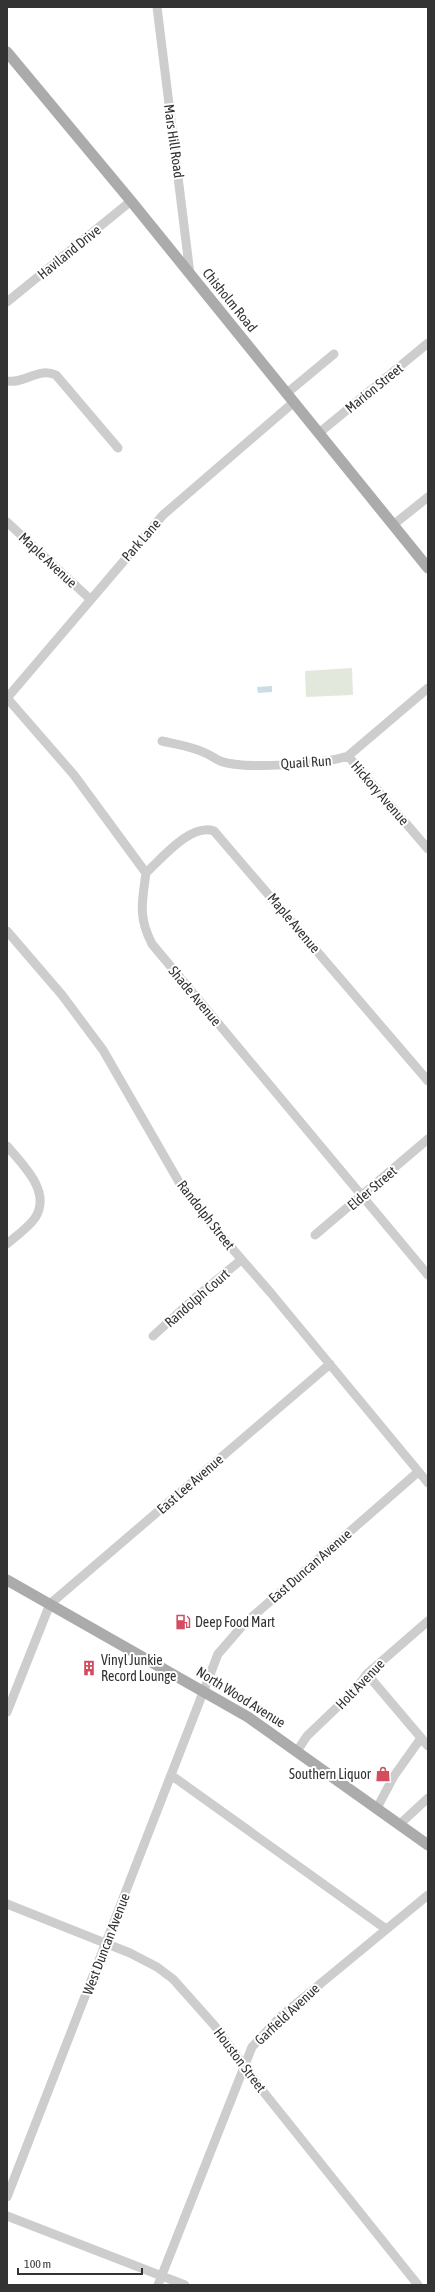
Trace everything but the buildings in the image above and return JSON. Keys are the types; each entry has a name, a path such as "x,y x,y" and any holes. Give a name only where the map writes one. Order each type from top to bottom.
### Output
{"main road":[{"name":"Chisholm Road","path":"7,52 131,201 428,568"},
{"name":"North Wood Avenue","path":"7,1580 248,1717 428,1845"}],"street":[{"name":"Mars Hill Road","path":"157,7 190,274"},
{"name":"Haviland Drive","path":"7,302 131,201"},
{"name":"Marion Street","path":"319,433 428,343"},
{"path":"287,393 334,354"},
{"path":"7,381 15,382 40,372 48,372 56,376 118,448"},
{"name":"Park Lane","path":"7,698 163,515 294,402"},
{"path":"393,525 428,498"},
{"name":"Maple Avenue","path":"7,522 90,599"},
{"name":"Quail Run","path":"162,740 204,752 220,761 234,764 315,763 348,756 428,688"},
{"path":"7,698 74,775 146,873"},
{"name":"Hickory Avenue","path":"348,756 428,849"},
{"name":"Maple Avenue","path":"146,873 195,831 206,828 214,831 428,1081"},
{"name":"Shade Avenue","path":"146,873 142,912 144,928 152,944 428,1275"},
{"name":"Randolph Street","path":"7,931 62,995 98,1042 134,1103 168,1166 209,1222 330,1364 428,1483"},
{"name":"Elder Street","path":"315,1235 428,1140"},
{"path":"7,1146 35,1182 40,1200 39,1210 34,1220 7,1244"},
{"name":"Randolph Court","path":"153,1336 196,1297 241,1260"},
{"name":"East Lee Avenue","path":"50,1604 330,1364"},
{"name":"East Duncan Avenue","path":"202,1690 218,1654 230,1638 418,1472"},
{"path":"7,1712 50,1604"},
{"name":"Holt Avenue","path":"297,1751 307,1736 353,1692 367,1674 428,1621"},
{"path":"367,1674 428,1746"},
{"name":"West Duncan Avenue","path":"7,2197 171,1775 202,1690"},
{"path":"377,1808 394,1776 421,1738"},
{"path":"171,1775 386,1929"},
{"path":"400,1824 428,1798"},
{"name":"Garfield Avenue","path":"158,2285 244,2065 258,2039 280,2017 428,1895"},
{"name":"Houston Street","path":"7,1904 148,1961 173,1979 214,2025 262,2090 418,2285"},
{"path":"7,2216 184,2285"}],"shaded area":[{"path":"352,668 353,695 306,697 305,671"},
{"path":"272,686 272,692 258,693 257,687"}],"place":[{"name":"Deep Food Mart","path":"183,1622"},
{"name":"Vinyl Junkie Record Lounge","path":"89,1668"},
{"name":"Southern Liquor","path":"383,1774"}]}
